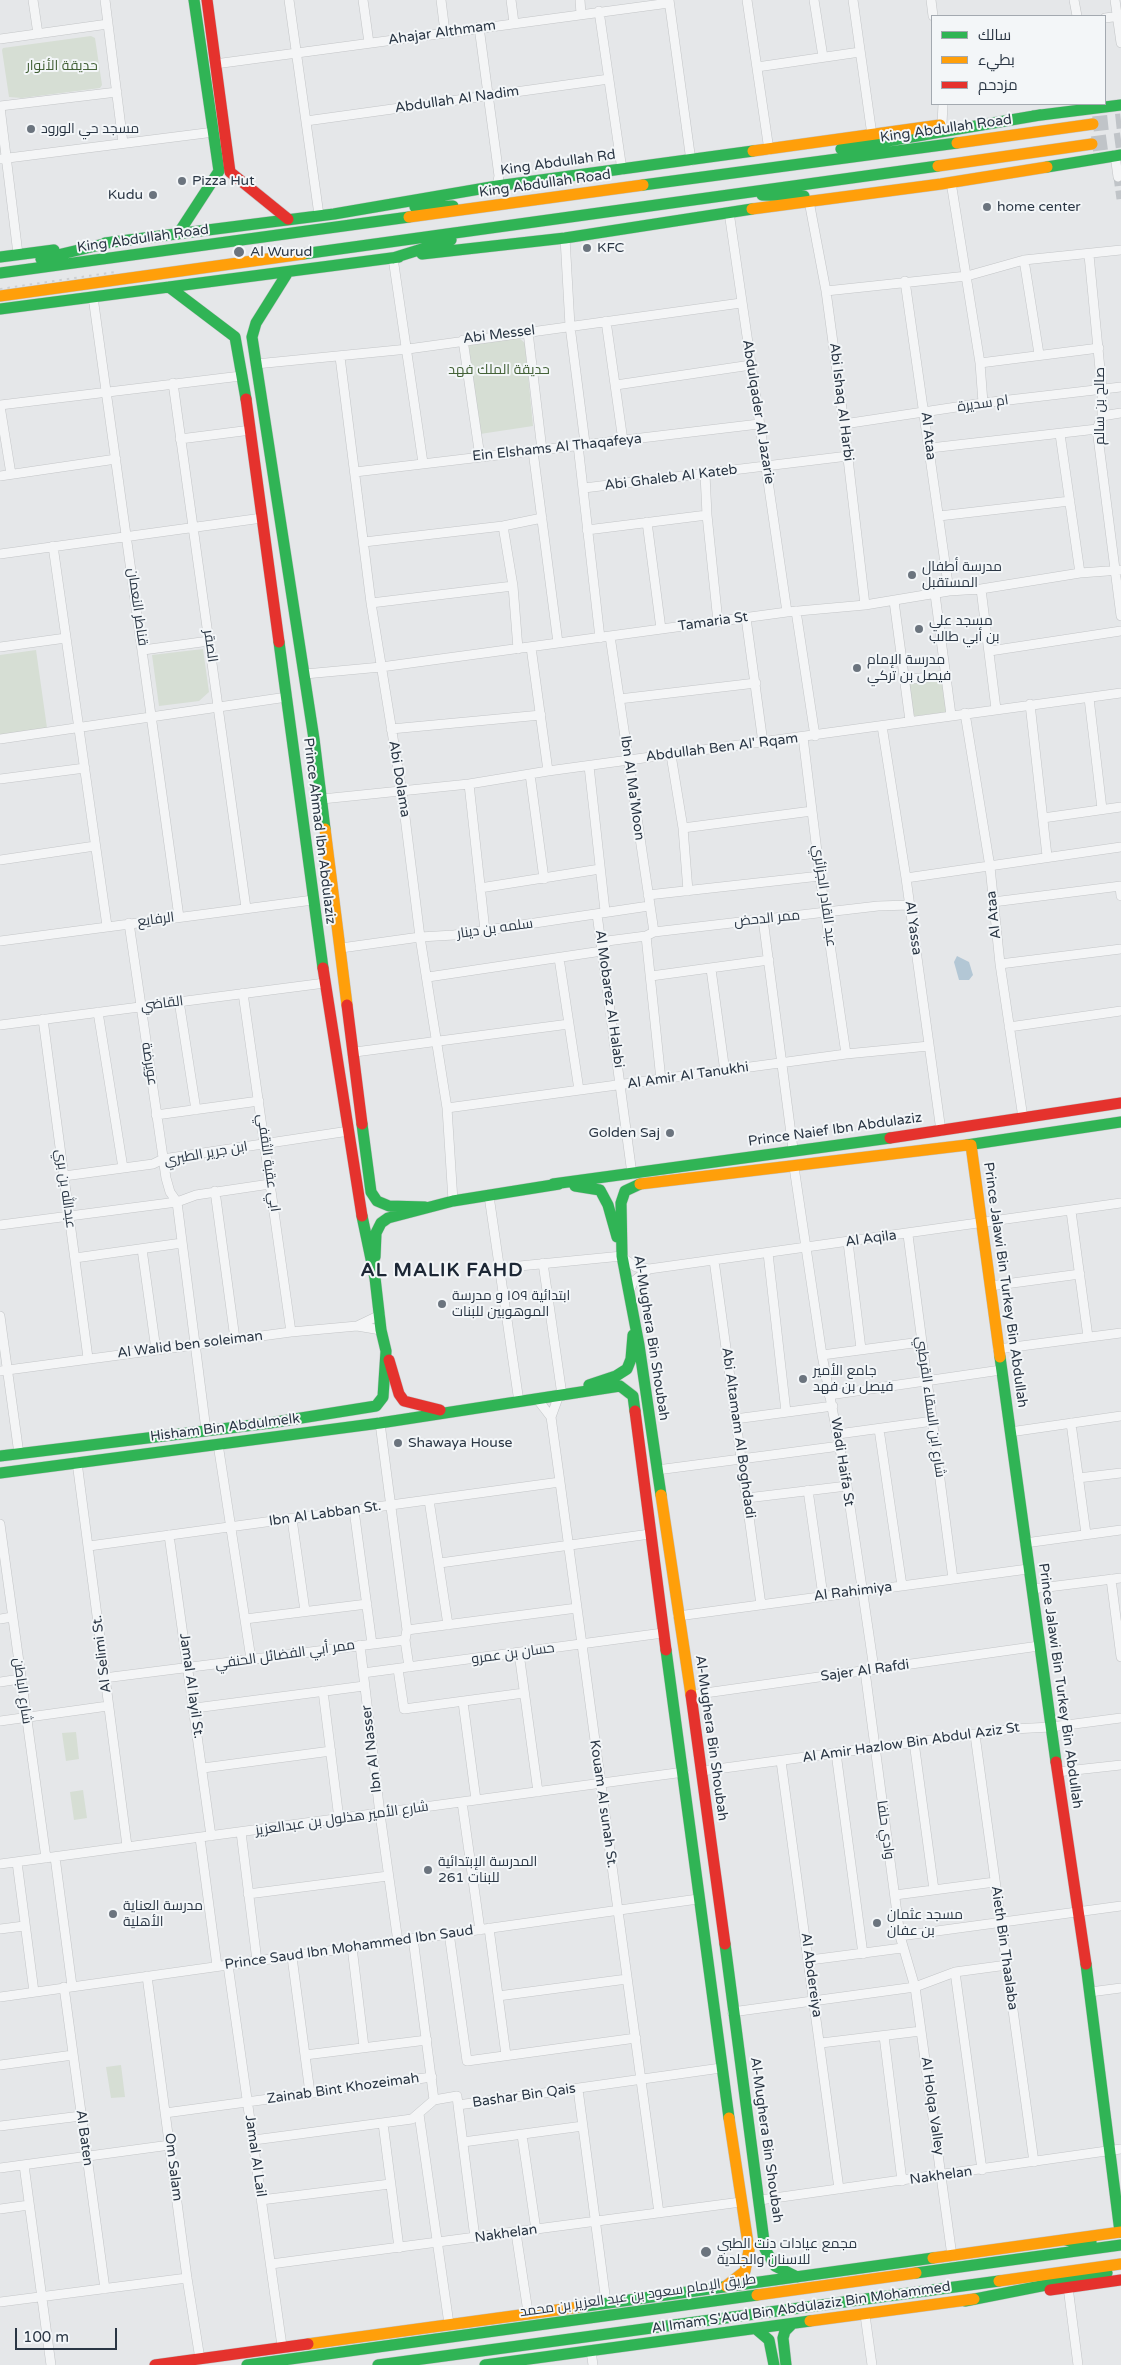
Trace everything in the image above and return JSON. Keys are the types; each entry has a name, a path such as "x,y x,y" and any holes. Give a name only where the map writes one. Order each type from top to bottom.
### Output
{"main road":[{"path":"178,234 219,171 194,0"},
{"path":"207,0 230,172 288,219"},
{"name":"King Abdullah Rd","path":"0,257 334,214 497,186 691,161 942,124 1121,105"},
{"path":"703,178 768,162 1040,115"},
{"name":"King Abdullah Road","path":"0,273 1093,124"},
{"path":"0,296 1092,144"},
{"path":"743,194 799,196 1119,155"},
{"path":"0,310 393,258 565,238 729,212 951,182 1048,165"},
{"path":"334,214 434,206 490,207"},
{"path":"393,258 460,237 522,222"},
{"path":"0,266 112,242"},
{"name":"Prince Ahmad Ibn Abdulaziz","path":"288,272 256,323 252,337 305,674 372,1192 374,1198 383,1204 425,1207"},
{"name":"Prince Ahmad Ibn Abdulaziz","path":"169,288 235,337 251,430 324,983 364,1231 375,1278 381,1330 386,1351 384,1397 376,1406"},
{"path":"0,300 73,300"},
{"path":"269,572 289,569"},
{"name":"Prince Naief Ibn Abdulaziz","path":"375,1278 376,1233 381,1223 388,1218 425,1207 553,1184 632,1174 793,1149 941,1131 1121,1103"},
{"path":"794,1167 1121,1122"},
{"name":"Prince Jalawi Bin Turkey Bin Abdullah","path":"971,1144 1028,1569 1090,1992 1109,2151 1121,2232"},
{"name":"Al-Mughera Bin Shoubah","path":"765,2249 760,2200 732,2012 702,1771 639,1345 623,1255 621,1203 627,1190 635,1185 794,1167"},
{"name":"Prince Naief Ibn Abdulaziz","path":"553,1184 600,1190 608,1205 623,1255"},
{"path":"579,1392 590,1384 607,1380 627,1369 631,1359 634,1324"},
{"name":"Hisham Bin Abdulmelk","path":"386,1351 398,1394 404,1401 420,1406 454,1411"},
{"name":"Al-Mughera Bin Shoubah","path":"620,1386 633,1396 635,1404 663,1633 684,1772 698,1899 740,2202 749,2250 745,2271 742,2276 726,2286"},
{"name":"Hisham Bin Abdulmelk","path":"0,1474 77,1462 380,1423 620,1386"},
{"name":"Hisham Bin Abdulmelk","path":"0,1456 279,1422 376,1406"},
{"path":"155,2365 528,2312 1121,2232"},
{"path":"1066,2240 1077,2243 1121,2238"},
{"name":"طريق الإمام سعود بن عبد العزيز بن محمد","path":"247,2365 1121,2245"},
{"path":"765,2249 775,2266 797,2277"},
{"path":"749,2250 759,2258 764,2254 765,2249"},
{"path":"378,2365 1121,2264"},
{"path":"965,2301 1121,2271"},
{"name":"Al Imam S'Aud Bin Abdulaziz Bin Mohammed","path":"485,2365 1121,2280"},
{"path":"774,2365 777,2344 791,2325"},
{"path":"756,2329 777,2344 786,2365"},
{"path":"167,2365 179,2362"}],"street":[{"path":"33,0 38,34"},
{"path":"105,0 123,143"},
{"path":"289,0 319,215"},
{"path":"363,0 369,43"},
{"path":"440,0 445,32"},
{"path":"511,0 514,23"},
{"path":"580,0 581,14"},
{"path":"747,0 769,150"},
{"path":"814,0 822,57"},
{"path":"853,0 872,135"},
{"path":"930,0 933,15"},
{"path":"1074,0 1077,15"},
{"path":"1115,0 1119,16 1121,42"},
{"path":"669,1 691,161"},
{"name":"Ahajar Althmam","path":"216,64 669,1"},
{"path":"599,11 622,170"},
{"path":"1106,18 1119,16"},
{"path":"0,39 108,24"},
{"path":"479,27 499,176 497,186"},
{"path":"757,67 860,52"},
{"name":"Abdullah Al Nadim","path":"306,121 609,78"},
{"path":"18,254 3,159 0,107 117,92"},
{"path":"942,124 943,105"},
{"path":"3,159 214,132"},
{"path":"1118,176 1119,155"},
{"path":"951,182 980,363 983,403"},
{"name":"Abi Ishaq Al Harbi","path":"809,201 826,291 865,605"},
{"name":"Abdulqader Al Jazarie","path":"729,212 759,424 791,611 815,736"},
{"path":"565,238 570,326 587,530 600,638"},
{"path":"826,291 905,281 967,276 1024,260 1089,255 1121,250"},
{"name":"صالح بن سالم","path":"1089,255 1102,390 1102,416 1097,429 1118,570 1121,616"},
{"path":"393,258 408,349 423,463"},
{"path":"1024,260 1039,354"},
{"name":"Al Ataa","path":"905,281 926,413 949,592"},
{"name":"قناطر النعمان","path":"93,297 179,917"},
{"name":"Abi Messel","path":"256,364 408,349 741,303"},
{"path":"606,321 623,441"},
{"path":"528,332 542,518 558,643"},
{"path":"463,340 480,457"},
{"path":"980,363 1039,354 1099,348"},
{"name":"Abi Dolama","path":"340,357 381,667 402,792 420,937 428,976 447,1108 453,1201"},
{"path":"616,385 751,365"},
{"path":"11,474 0,405 241,376"},
{"name":"الصقر","path":"173,383 246,908"},
{"name":"ام سديرة","path":"844,424 983,403 1121,387"},
{"path":"1102,416 1121,413"},
{"name":"Ein Elshams Al Thaqafeya","path":"355,472 759,424"},
{"path":"930,448 1097,429"},
{"path":"180,439 251,430"},
{"path":"1060,434 1080,573"},
{"name":"Abi Ghaleb Al Kateb","path":"584,488 848,456"},
{"path":"0,476 116,459"},
{"path":"705,474 707,515 718,622"},
{"path":"939,516 1070,501"},
{"path":"587,530 707,515"},
{"path":"0,554 262,518"},
{"path":"364,542 503,526 542,518"},
{"path":"647,522 661,629"},
{"path":"503,526 513,586 518,649"},
{"path":"53,546 107,926"},
{"name":"Tamaria St","path":"305,674 381,667 791,611 865,605 1080,573 1118,570"},
{"path":"372,603 513,586"},
{"path":"981,589 996,709"},
{"path":"935,594 951,715"},
{"path":"894,601 910,721"},
{"path":"746,618 763,743"},
{"path":"990,651 1121,631"},
{"name":"Ibn Al Ma'Moon","path":"610,636 648,895 651,976 661,1080"},
{"path":"0,647 66,638"},
{"path":"143,650 209,640"},
{"path":"531,647 548,771"},
{"path":"904,680 945,674"},
{"path":"619,699 756,683"},
{"name":"Abdullah Ben Al' Rqam","path":"322,800 469,784 548,771 1121,693"},
{"path":"0,739 217,705 287,697"},
{"path":"1089,698 1102,809"},
{"path":"1030,704 1047,856"},
{"name":"Al Ataa","path":"965,713 990,867 1000,964 1023,1118"},
{"path":"391,729 541,714"},
{"name":"Al Yassa","path":"882,726 906,878 941,1131"},
{"name":"عبد القادر الجزائري","path":"804,737 820,876 827,913 846,1054"},
{"path":"671,755 683,828 688,891"},
{"name":"Al Mobarez Al Halabi","path":"589,766 600,870 602,951 632,1174"},
{"path":"0,779 85,768"},
{"path":"530,774 544,879"},
{"path":"469,784 486,931"},
{"path":"1043,818 1121,807"},
{"path":"683,828 812,810"},
{"path":"0,860 95,846"},
{"path":"906,878 1121,846"},
{"path":"480,888 600,870"},
{"path":"648,895 820,876"},
{"path":"993,902 1120,886 1121,896"},
{"name":"الرفايع","path":"0,941 313,900"},
{"name":"ممر الدحض","path":"602,951 607,941 649,934 878,906 909,905"},
{"name":"سلمه بن دينار","path":"341,948 420,937 486,931 649,906"},
{"path":"764,919 793,1149"},
{"name":"عويرضة","path":"129,923 163,1159 170,1192 177,1202 206,1430"},
{"path":"1000,964 1121,949"},
{"path":"428,976 602,951"},
{"path":"559,958 579,1090"},
{"path":"651,976 768,960"},
{"path":"711,969 725,1072"},
{"name":"القاضي","path":"0,1025 324,983"},
{"name":"ابي عقبة الثقفي","path":"243,993 291,1332"},
{"path":"179,1001 196,1110"},
{"path":"1009,1027 1121,1011"},
{"path":"98,1012 123,1168"},
{"name":"عبدالله بن بري","path":"43,1019 88,1358"},
{"path":"355,1052 437,1043 569,1024"},
{"name":"Al Amir Al Tanukhi","path":"447,1108 725,1072 782,1062 929,1046"},
{"path":"156,1115 259,1101"},
{"name":"ابن جرير الطبري","path":"64,1176 153,1164 163,1159 349,1131"},
{"name":"Wadi Haifa St","path":"794,1167 822,1355 847,1486 874,1670"},
{"path":"0,1224 177,1202 185,1197 270,1184"},
{"path":"215,1192 235,1339"},
{"path":"489,1196 519,1402"},
{"name":"Al Aqila","path":"623,1255 636,1267 649,1269 1121,1204"},
{"path":"1071,1211 1088,1337"},
{"name":"شارع ابن السقاء القرطبي","path":"908,1234 953,1578"},
{"path":"848,1242 861,1349"},
{"path":"75,1258 182,1243"},
{"path":"142,1249 156,1350"},
{"path":"768,1253 786,1412"},
{"path":"499,1268 623,1255"},
{"name":"Abi Altamam Al Boghdadi","path":"714,1260 761,1605"},
{"path":"543,1263 560,1395 551,1417"},
{"path":"629,1291 634,1281 649,1269"},
{"path":"990,1286 1080,1274"},
{"path":"356,1326 380,1314"},
{"path":"0,1316 4,1370 19,1454"},
{"name":"Al Walid ben soleiman","path":"4,1370 291,1332 356,1326 381,1330"},
{"path":"998,1349 1121,1333"},
{"path":"822,1355 921,1342"},
{"path":"829,1394 927,1382 1002,1370"},
{"name":"Kouam Al sunah St.","path":"538,1400 551,1417 659,2213"},
{"path":"735,1419 833,1406"},
{"path":"1010,1432 1121,1416"},
{"path":"838,1434 933,1421"},
{"path":"380,1423 407,1630 405,1640 409,1668"},
{"path":"1071,1423 1086,1534"},
{"path":"880,1429 902,1586"},
{"path":"218,1444 251,1659"},
{"path":"657,1470 840,1446"},
{"name":"Al Selimi St.","path":"77,1462 127,1846"},
{"path":"1078,1478 1121,1473"},
{"name":"Ibn Al Labban St.","path":"89,1546 560,1482"},
{"path":"747,1498 847,1486"},
{"path":"808,1490 823,1596"},
{"path":"429,1500 448,1625"},
{"path":"354,1510 372,1644"},
{"path":"292,1519 305,1612"},
{"name":"شارع الباطن","path":"0,1524 2,1554 20,1680 51,1857 68,1986"},
{"path":"1025,1543 1121,1530"},
{"path":"440,1563 650,1534"},
{"name":"Jamal Al layil St.","path":"169,1535 195,1708 211,1836"},
{"name":"Al Rahimiya","path":"678,1616 1028,1569"},
{"path":"1032,1589 1121,1578"},
{"path":"1111,1579 1121,1657"},
{"path":"245,1619 366,1604"},
{"path":"407,1630 577,1608"},
{"path":"0,1619 12,1617"},
{"name":"حسان بن عمرو","path":"363,1673 663,1633"},
{"name":"ممر أبي الفضائل الحنفي","path":"104,1678 405,1640"},
{"name":"Ibn Al Nasser","path":"360,1645 380,1814 398,1942"},
{"name":"Sajer Al Rafdi","path":"690,1695 1039,1646"},
{"path":"519,1653 538,1792"},
{"path":"398,1669 404,1709 524,1693"},
{"name":"وادي حلفا","path":"865,1671 900,1936 902,1948 916,1987"},
{"path":"0,1682 20,1680"},
{"path":"195,1708 364,1686"},
{"path":"323,1691 339,1819"},
{"path":"463,1702 476,1800"},
{"path":"0,1721 108,1706"},
{"name":"Al Amir Hazlow Bin Abdul Aziz St","path":"702,1771 974,1734 1121,1718"},
{"name":"Aieth Bin Thaalaba","path":"974,1734 1034,2162"},
{"path":"914,1742 934,1890"},
{"path":"203,1768 331,1751"},
{"path":"836,1753 863,1954"},
{"name":"Al Abdereiya","path":"781,1761 810,1960 839,2189"},
{"path":"1057,1772 1121,1765"},
{"name":"شارع الأمير هذلول بن عبدالعزيز","path":"0,1864 684,1772"},
{"path":"462,1802 498,1996 506,2055"},
{"path":"241,1832 257,1961"},
{"path":"200,1838 217,1966"},
{"path":"17,1862 34,1992"},
{"path":"248,1894 388,1876"},
{"path":"895,1895 995,1882"},
{"name":"Prince Saud Ibn Mohammed Ibn Saud","path":"0,1997 698,1899"},
{"path":"900,1936 1002,1924 1121,1906"},
{"path":"0,1929 24,1926"},
{"path":"449,1933 466,2061 636,2038"},
{"path":"254,2140 412,2119 434,2100 413,1938"},
{"path":"352,1948 364,2047"},
{"path":"810,1960 902,1948"},
{"path":"292,1957 310,2093"},
{"name":"Jamal Al Lail","path":"228,1965 282,2346"},
{"path":"732,2012 916,1987 955,1972 1007,1965"},
{"path":"955,1972 982,2170"},
{"name":"Om Salam","path":"147,1976 187,2278 200,2359"},
{"path":"498,1996 627,1979"},
{"name":"Al Baten","path":"68,1986 73,2055 105,2288"},
{"name":"Al Holqa Valley","path":"916,1987 943,2175 952,2256"},
{"path":"1090,1992 1121,1988"},
{"path":"821,2043 921,2031"},
{"path":"884,2036 902,2181"},
{"path":"305,2055 427,2040"},
{"path":"0,2064 73,2055"},
{"name":"Bashar Bin Qais","path":"434,2100 456,2096 458,2105 721,2068"},
{"name":"Zainab Bint Khozeimah","path":"165,2113 432,2077"},
{"path":"578,2089 606,2302"},
{"path":"458,2105 475,2238"},
{"path":"419,2114 449,2324"},
{"path":"0,2126 81,2116"},
{"path":"383,2123 399,2248"},
{"path":"463,2142 583,2126"},
{"path":"522,2135 536,2230"},
{"path":"0,2168 170,2145"},
{"name":"Nakhelan","path":"760,2200 1121,2149"},
{"path":"24,2165 51,2365"},
{"path":"262,2200 390,2184"},
{"name":"Nakhelan","path":"271,2264 740,2202"},
{"path":"0,2208 29,2205"},
{"path":"516,2233 528,2312"},
{"path":"0,2302 187,2278"},
{"path":"1068,2287 1078,2365"},
{"path":"865,2315 872,2365"},
{"path":"591,2351 593,2365"}],"green space":[{"name":"حديقة الأنوار","path":"91,36 95,38 102,85 100,88 22,98 9,97 3,48"},
{"name":"حديقة الملك فهد","path":"519,338 525,343 533,426 480,434 466,346"},
{"path":"203,649 209,692 199,701 159,706 152,655"},
{"path":"36,650 47,728 0,735 0,655"},
{"path":"944,680 948,712 915,716 911,712 908,684"},
{"path":"76,1732 79,1759 66,1761 62,1733"},
{"path":"83,1790 87,1818 74,1820 70,1792"},
{"path":"121,2065 125,2097 111,2098 106,2067"}],"water":[{"path":"957,956 969,962 973,975 969,980 959,980 954,962"}],"tunnel":[{"path":"1093,124 1121,121"},
{"path":"1092,144 1121,140"},
{"path":"1118,177 1121,199"}],"railway":[{"path":"0,289 115,272"}],"traffic: fast":[{"path":"178,234 219,171 194,0"},
{"path":"1033,116 1121,105"},
{"path":"841,149 1040,115"},
{"path":"643,185 957,143"},
{"path":"105,243 334,214 497,186 753,151"},
{"path":"1047,167 1121,155"},
{"path":"303,254 938,166"},
{"path":"762,195 804,196"},
{"path":"415,207 453,206"},
{"path":"422,254 565,238 752,209"},
{"path":"0,273 409,217"},
{"path":"393,258 451,240"},
{"path":"41,259 112,242"},
{"path":"0,257 54,250"},
{"path":"0,309 399,257"},
{"path":"288,272 256,323 252,337 314,739 325,829"},
{"path":"169,287 235,337 246,399"},
{"path":"279,642 323,968"},
{"path":"967,1145 1121,1122"},
{"path":"362,1124 371,1192 377,1201 389,1206 425,1207"},
{"path":"553,1184 890,1138"},
{"path":"375,1257 376,1233 381,1223 388,1218 453,1201 559,1184"},
{"path":"640,1184 625,1191 621,1203 622,1256 639,1345 661,1495"},
{"path":"575,1186 600,1190 608,1205 617,1237"},
{"path":"0,1456 270,1423 376,1406 383,1397 386,1351 381,1330 375,1278 362,1216"},
{"path":"589,1385 616,1376 627,1369 631,1359 633,1335"},
{"path":"1000,1357 1056,1762"},
{"path":"0,1473 380,1423 620,1386 633,1396 635,1411"},
{"path":"666,1650 729,2118"},
{"path":"725,1944 765,2249 775,2266 797,2277"},
{"path":"1086,1964 1120,2232"},
{"path":"1066,2240 1077,2243 1091,2242"},
{"path":"916,2273 1121,2245"},
{"path":"579,2307 933,2258"},
{"path":"965,2301 1107,2273"},
{"path":"378,2365 999,2281"},
{"path":"247,2365 757,2295"},
{"path":"485,2365 810,2321"},
{"path":"786,2365 783,2338 785,2331 791,2325"},
{"path":"756,2329 769,2340 774,2365"},
{"path":"167,2365 179,2362"}],"traffic: slow":[{"path":"957,143 1093,124"},
{"path":"753,151 940,125"},
{"path":"938,166 1092,144"},
{"path":"752,209 941,184 1047,167"},
{"path":"409,217 643,185"},
{"path":"0,296 303,254"},
{"path":"325,829 347,1005"},
{"path":"640,1184 967,1145"},
{"path":"971,1145 1000,1357"},
{"path":"661,1495 691,1695"},
{"path":"726,2286 745,2271 749,2250 729,2118"},
{"path":"933,2258 1121,2232"},
{"path":"999,2281 1121,2264"},
{"path":"757,2295 916,2273"},
{"path":"810,2321 974,2299"},
{"path":"308,2344 579,2307"}],"traffic: jam":[{"path":"207,0 230,172 288,219"},
{"path":"246,399 279,642"},
{"path":"323,968 362,1216"},
{"path":"347,1005 362,1124"},
{"path":"890,1138 1121,1103"},
{"path":"389,1360 399,1394 404,1401 440,1410"},
{"path":"635,1411 666,1650"},
{"path":"691,1695 725,1944"},
{"path":"1056,1762 1086,1964"},
{"path":"1050,2290 1121,2280"},
{"path":"155,2365 308,2344"}],"place":[{"name":"مسجد حي الورود","path":"31,129"},
{"name":"Pizza Hut","path":"182,181"},
{"name":"Kudu","path":"153,195"},
{"name":"home center","path":"987,207"},
{"name":"KFC","path":"587,248"},
{"name":"Al Wurud","path":"239,252"},
{"name":"مدرسة أطفال المستقبل","path":"912,575"},
{"name":"مسجد علي بن أبي طالب","path":"919,629"},
{"name":"مدرسة الإمام فيصل بن تركي","path":"857,668"},
{"name":"Golden Saj","path":"670,1133"},
{"name":"ابتدائية ١٥٩ و مدرسة الموهوبين للبنات","path":"442,1304"},
{"name":"جامع الأمير فيصل بن فهد","path":"803,1379"},
{"name":"Shawaya House","path":"398,1443"},
{"name":"المدرسة الإبتدائية 261 للبنات","path":"428,1870"},
{"name":"مدرسة العناية الأهلية","path":"113,1914"},
{"name":"مسجد عثمان بن عفان","path":"877,1923"},
{"name":"مجمع عيادات دنت الطبي للاسنان والجلدية","path":"706,2252"}],"district":[{"name":"AL MALIK FAHD","path":"442,1271"}]}
